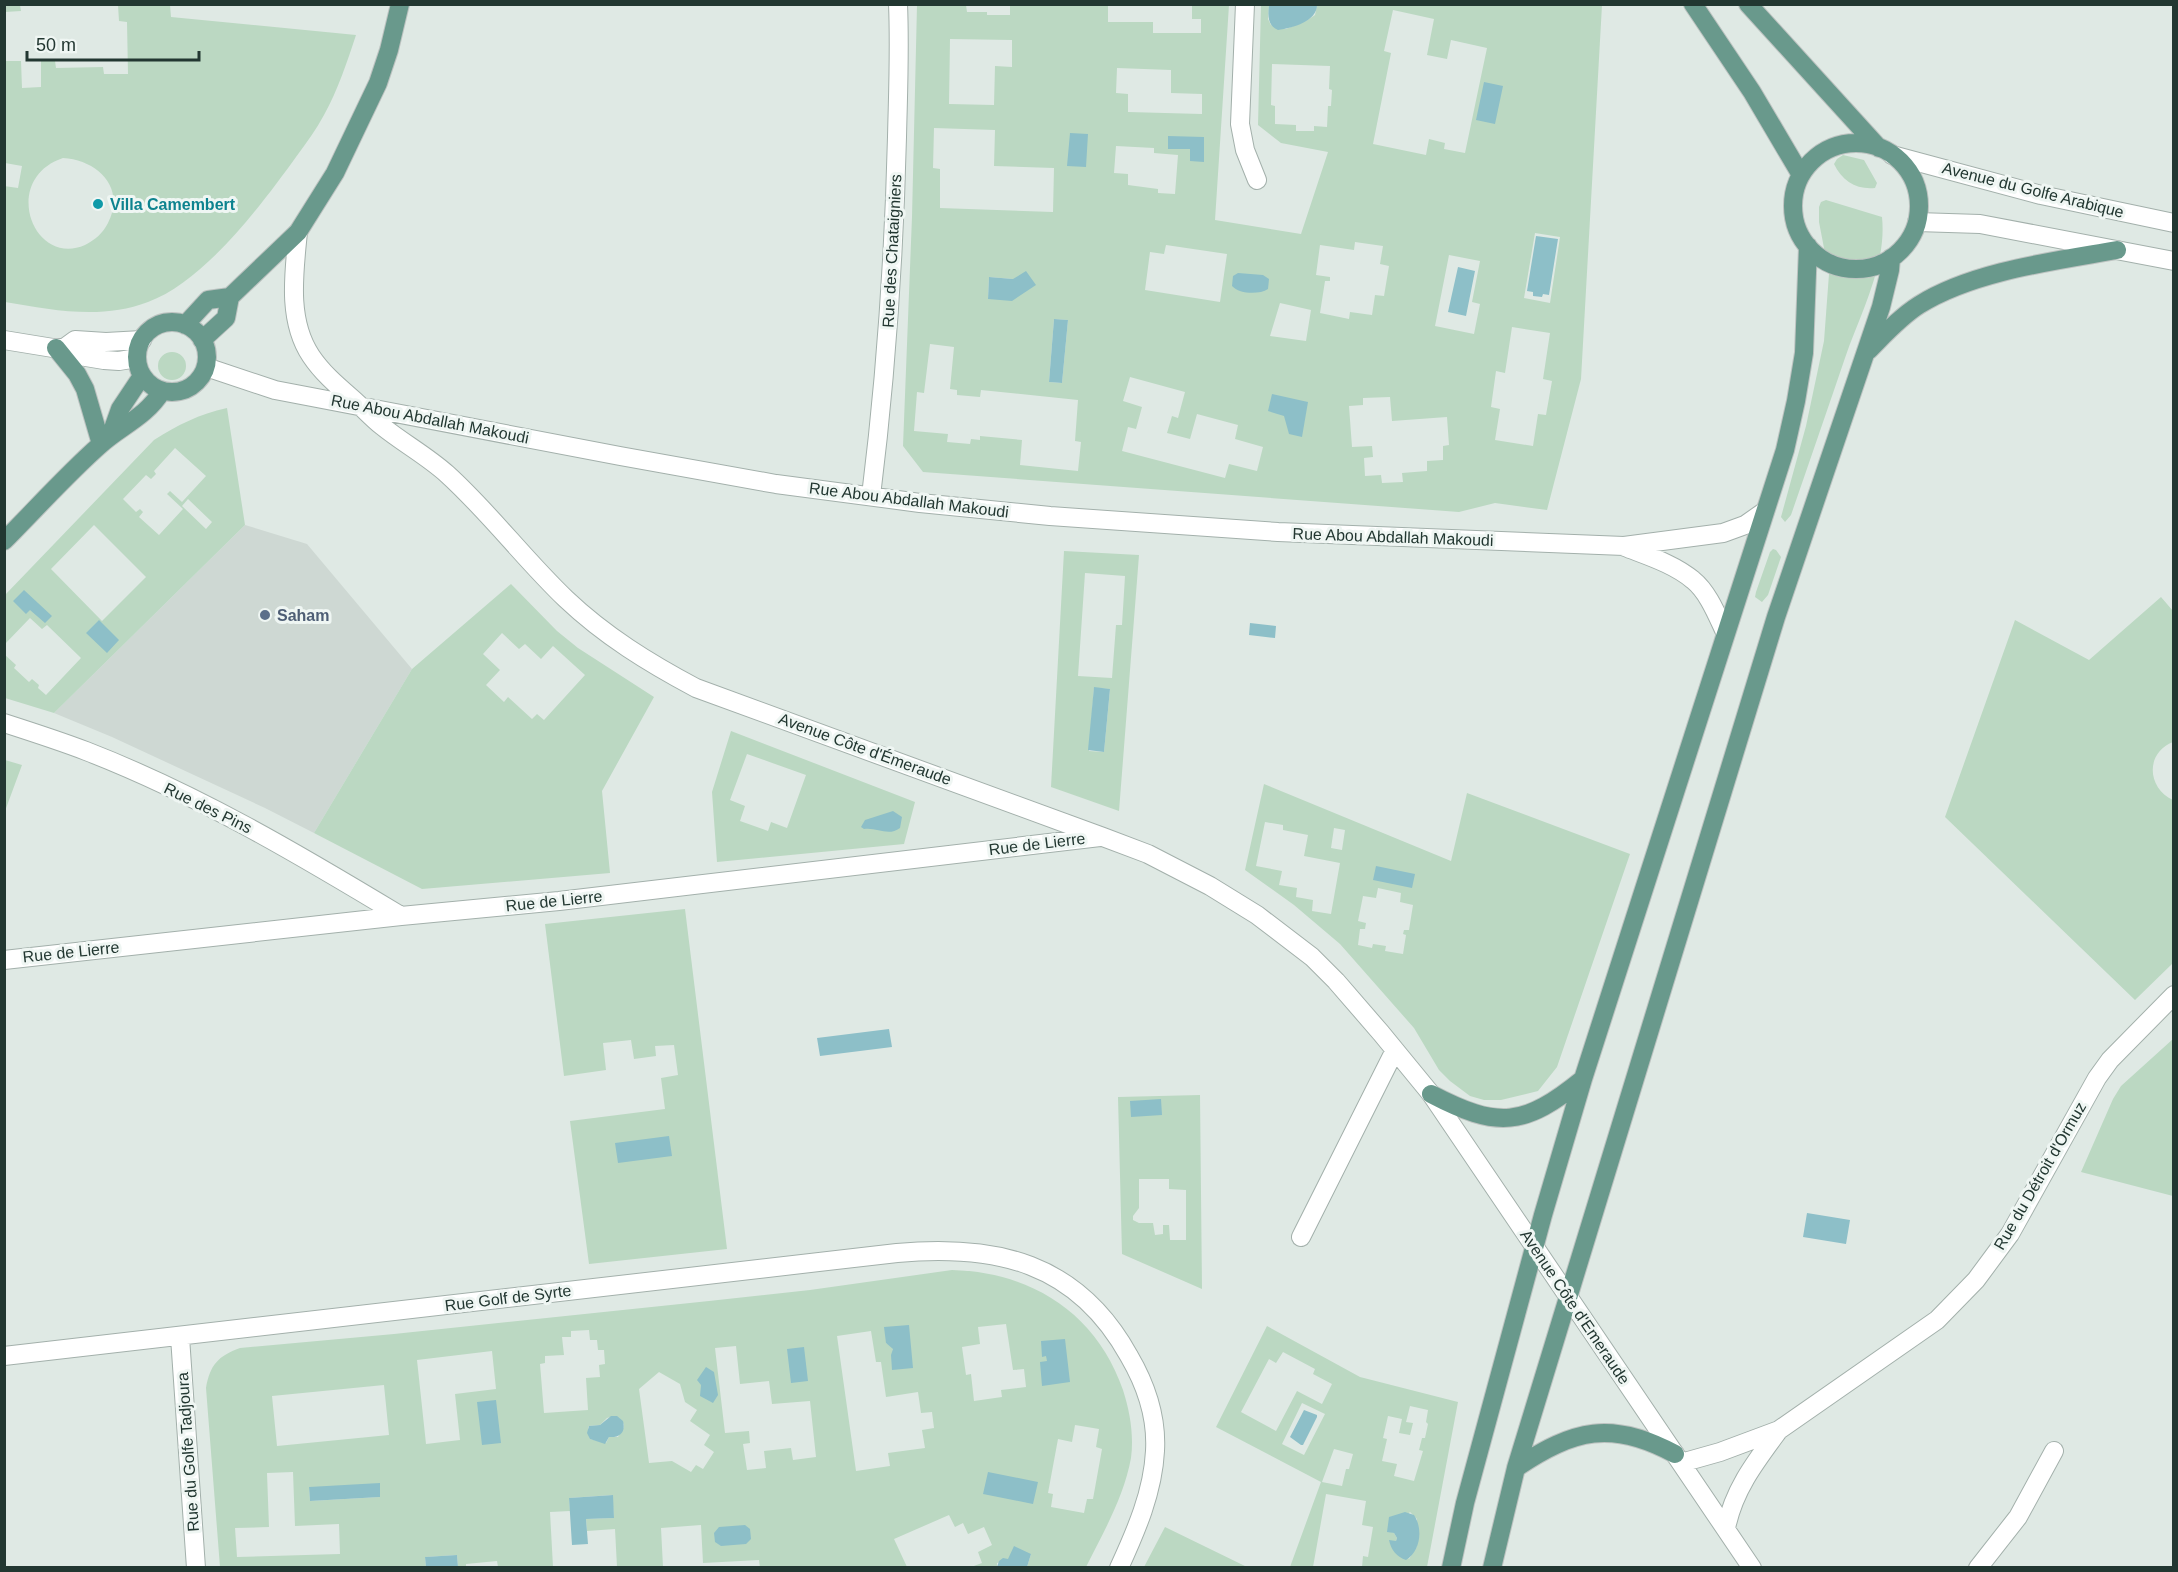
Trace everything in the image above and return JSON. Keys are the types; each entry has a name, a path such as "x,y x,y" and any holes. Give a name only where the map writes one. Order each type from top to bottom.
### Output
{"main road":[{"path":"202,340 226,318 230,297 298,232 335,173 378,83 400,4"},
{"path":"1693,4 1752,92 1801,175"},
{"path":"1748,4 1886,151 1904,165 1917,192 1917,222 1907,242 1891,258 1870,266 1848,268 1826,260 1808,246 1800,234 1795,219 1793,204 1795,189 1801,175 1821,153 1849,143 1864,144 1886,151"},
{"path":"1451,1568 1465,1503 1583,1079 1785,450 1804,353 1808,246"},
{"path":"1864,354 1919,305 1950,290 2004,272 2116,250"},
{"path":"1492,1568 1516,1468 1776,617 1881,307 1891,258"},
{"path":"185,325 208,300 230,297"},
{"path":"105,441 140,367 141,340 148,332 165,323 175,322 185,325 194,330 207,351 206,367 202,377 184,391 173,393 162,391 147,383 140,367"},
{"path":"60,348 85,389 105,441"},
{"path":"4,541 105,441 154,404 162,391"},
{"path":"1431,1094 1481,1116 1515,1117 1542,1109 1583,1079"},
{"path":"1516,1468 1556,1443 1595,1433 1610,1433 1640,1439 1656,1444 1678,1458"}],"street":[{"name":"Rue des Chataigniers","path":"871,496 885,375 892,281 896,180 898,4"},
{"path":"1245,4 1240,124 1245,150 1257,180"},
{"name":"Avenue du Golfe Arabique","path":"1886,151 2041,195 2174,223"},
{"path":"1917,222 1980,224 2174,261"},
{"name":"Avenue Côte d'Émeraude","path":"298,232 294,297 299,332 310,355 328,378 381,425 460,486 564,597 585,616 645,660 696,688 1103,837 1148,854 1183,871 1282,932 1312,957 1336,981 1395,1050"},
{"path":"4,340 60,348 80,356 119,361 140,367"},
{"path":"60,348 75,340 106,342 141,340"},
{"name":"Rue Abou Abdallah Makoudi","path":"206,367 275,390 776,484 920,503 1109,521 1278,532 1624,546 1723,533 1745,525 1765,511"},
{"name":"Rue Abou Abdallah Makoudi","path":"1624,546 1674,568 1694,580 1717,613 1725,632"},
{"name":"Rue des Pins","path":"4,723 88,752 189,798 294,852 401,916"},
{"name":"Rue de Lierre","path":"4,960 401,916 560,901 1103,837"},
{"name":"Rue du Détroit d'Ormuz","path":"1678,1458 1720,1452 1779,1430 1917,1336 1957,1302 1993,1259 2010,1234 2097,1078 2110,1060 2174,995"},
{"path":"1301,1237 1395,1050"},
{"name":"Avenue Côte d'Emeraude","path":"1395,1050 1431,1094 1752,1568"},
{"name":"Rue Golf de Syrte","path":"4,1356 897,1253 951,1250 1012,1258 1060,1279 1096,1311 1121,1342 1147,1394 1154,1427 1154,1466 1143,1512 1119,1568"},
{"name":"Rue du Golfe Tadjoura","path":"180,1337 196,1568"},
{"name":"Rue du Détroit d'Ormuz","path":"1726,1528 1730,1511 1744,1479 1779,1430"},
{"path":"1978,1568 2018,1517 2055,1450"}],"shaded area":[{"path":"245,525 307,544 412,669 314,833 112,737 54,713"}],"green space":[{"path":"5,5 20,5 21,11 5,12"},
{"path":"118,5 170,5 171,17 356,35 338,86 318,126 267,197 211,259 169,292 148,302 113,311 77,312 5,302 4,186 18,188 22,166 5,163 5,12 6,61 21,61 22,88 41,87 41,61 55,61 56,68 103,67 104,74 128,74 127,22 119,21","holes":["63,158 76,160 97,170 105,178 111,188 113,210 101,233 85,245 67,249 51,244 39,233 31,218 29,201 33,184 44,169"]},
{"path":"917,5 966,5 967,12 1010,15 1010,5 1108,5 1108,22 1153,22 1153,33 1201,33 1201,19 1192,19 1192,5 1229,5 1215,220 1301,234 1328,152 1281,143 1258,125 1261,5 1269,5 1268,19 1271,25 1286,29 1315,15 1317,5 1602,5 1581,379 1547,510 1495,503 1459,512 923,472 903,446","holes":["1393,10 1434,19 1427,55 1447,59 1451,40 1487,48 1465,153 1444,149 1445,143 1429,139 1426,155 1373,144 1391,53 1384,51","950,39 1012,40 1012,67 995,66 994,105 949,104","1272,64 1330,66 1329,89 1332,90 1331,106 1328,106 1327,127 1314,126 1314,131 1296,131 1296,125 1275,124 1275,106 1271,105","1117,68 1171,70 1171,93 1202,94 1202,114 1128,112 1128,94 1116,93","934,128 995,130 994,166 1054,168 1053,212 940,208 940,169 933,168","1116,146 1154,148 1154,153 1178,155 1175,194 1158,193 1158,189 1128,185 1128,174 1114,173","1535,233 1560,237 1550,303 1524,298","1355,242 1383,246 1380,264 1389,266 1384,296 1375,295 1372,315 1350,312 1349,319 1320,313 1325,281 1330,281 1330,277 1316,275 1320,245 1354,250","1166,245 1227,254 1220,302 1145,290 1150,252 1164,254","1449,255 1480,261 1472,302 1480,304 1474,334 1435,326","989,277 1013,279 988,299","1280,303 1311,310 1306,341 1270,336","1054,319 1068,320 1062,383 1049,382","1512,327 1550,333 1543,379 1552,381 1546,415 1538,414 1533,446 1495,440 1500,409 1491,407 1496,371 1505,373","930,344 954,347 950,389 957,390 957,395 980,397 981,390 1078,400 1075,441 1081,442 1078,471 1020,465 1022,440 980,436 980,440 971,439 970,444 947,442 948,434 914,431 917,392 924,393","1130,377 1185,392 1178,418 1172,416 1167,433 1190,439 1197,414 1238,425 1235,439 1263,447 1257,471 1229,464 1225,478 1122,451 1128,427 1136,429 1142,407 1123,401","1390,397 1392,421 1447,417 1449,445 1443,446 1443,460 1427,461 1427,471 1402,473 1403,482 1382,483 1381,475 1365,476 1364,458 1373,457 1372,446 1352,447 1349,406 1363,405 1363,398"]},
{"path":"1843,155 1864,160 1877,183 1875,188 1856,186 1841,175 1834,164"},
{"path":"1826,200 1882,217 1880,253 1871,289 1791,515 1785,522 1781,517 1806,426 1824,341 1829,274 1819,222 1819,207 1821,202"},
{"path":"172,352 182,356 186,366 182,376 172,380 162,376 158,366 162,356"},
{"path":"227,408 245,525 54,713 5,698 4,654 16,665 14,668 29,682 32,679 46,695 81,658 47,625 42,629 30,618 5,644 5,595 154,440 207,413","holes":["175,448 206,476 182,502 170,491 167,494 183,509 159,535 139,517 143,512 140,509 136,512 123,499 146,475 151,479 156,474 154,471","188,499 212,522 206,529 182,506","94,525 146,577 102,621 51,569"]},
{"path":"1773,549 1781,557 1768,595 1762,602 1755,597 1756,592"},
{"path":"1064,551 1139,555 1119,811 1051,787","holes":["1085,573 1125,576 1122,625 1116,625 1112,678 1078,676","1094,688 1110,689 1104,752 1089,751"]},
{"path":"511,584 557,631 578,648 654,697 602,791 610,873 422,889 314,833 412,669","holes":["502,633 519,649 525,644 541,659 553,646 585,675 544,720 537,714 532,719 508,697 504,702 486,685 500,670 483,654"]},
{"path":"2161,597 2173,611 2173,742 2158,754 2153,771 2158,787 2164,795 2173,800 2173,963 2135,1000 1945,817 2015,620 2089,660"},
{"path":"731,731 915,802 904,844 717,862 712,792","holes":["747,754 806,775 787,828 771,822 768,831 740,821 745,806 730,800"]},
{"path":"4,760 22,765 5,811"},
{"path":"1264,784 1451,861 1467,793 1630,854 1557,1067 1538,1091 1501,1100 1484,1100 1470,1096 1450,1081 1439,1070 1414,1028 1340,944 1294,905 1245,870","holes":["1265,822 1283,825 1283,830 1308,835 1304,856 1340,863 1331,914 1312,911 1313,900 1296,897 1297,888 1279,885 1282,871 1256,866","1334,828 1345,830 1342,850 1331,848","1378,888 1401,893 1400,902 1413,905 1409,930 1404,930 1403,934 1406,935 1403,954 1385,951 1386,946 1373,944 1372,948 1358,945 1360,929 1365,929 1366,923 1358,921 1363,896 1376,898"]},
{"path":"685,909 727,1249 589,1264 570,1121 665,1109 661,1078 678,1075 674,1045 655,1046 656,1056 634,1059 631,1040 603,1043 606,1070 564,1076 545,924"},
{"path":"2173,1039 2173,1196 2081,1172 2121,1086"},
{"path":"1200,1095 1202,1289 1122,1254 1118,1097","holes":["1139,1179 1169,1179 1169,1189 1186,1190 1186,1240 1170,1240 1169,1225 1163,1225 1163,1234 1155,1235 1153,1223 1139,1223 1133,1220 1139,1208"]},
{"path":"952,1270 981,1273 1009,1279 1034,1289 1058,1302 1079,1319 1097,1339 1123,1390 1131,1424 1132,1441 1131,1458 1123,1487 1086,1567 1027,1567 1031,1554 997,1563 997,1567 971,1567 982,1563 978,1552 992,1545 984,1527 968,1534 963,1523 955,1527 949,1515 894,1539 907,1567 760,1568 759,1560 703,1563 701,1525 661,1528 663,1567 617,1567 615,1529 587,1531 586,1519 614,1518 612,1495 569,1498 570,1511 550,1512 553,1567 498,1567 497,1561 458,1567 457,1555 425,1557 426,1567 220,1567 206,1388 216,1362 232,1351 240,1348 810,1290","holes":["1006,1324 1013,1370 1024,1369 1026,1387 1001,1390 1002,1397 974,1401 971,1374 966,1375 962,1347 980,1344 978,1327","909,1325 892,1370 893,1347 886,1343","589,1330 590,1340 597,1340 598,1350 604,1350 605,1364 599,1365 600,1377 586,1378 588,1410 544,1413 540,1364 545,1363 545,1356 564,1355 562,1337 571,1337 571,1331","871,1331 876,1362 881,1362 886,1397 918,1392 921,1413 932,1412 934,1428 922,1430 925,1448 888,1453 890,1466 856,1471 837,1336","736,1346 740,1384 769,1381 772,1404 810,1401 816,1457 793,1460 791,1448 764,1451 766,1468 747,1470 743,1444 750,1443 749,1431 725,1433 715,1348","492,1351 496,1389 455,1394 460,1440 426,1444 417,1360","659,1372 680,1384 685,1402 697,1410 690,1421 710,1435 704,1445 714,1452 703,1469 696,1465 691,1472 672,1461 649,1463 639,1389","384,1385 389,1435 277,1446 272,1396","614,1416 624,1424 624,1427 618,1437 609,1437 606,1443 590,1439 589,1426 600,1425 607,1418","1075,1425 1099,1429 1096,1447 1102,1449 1093,1499 1087,1499 1084,1513 1051,1507 1053,1494 1048,1493 1058,1439 1072,1442","293,1472 295,1526 339,1524 340,1554 237,1557 235,1528 269,1527 267,1473","309,1487 380,1497 310,1501"]},
{"path":"1267,1326 1360,1377 1458,1402 1427,1567 1362,1567 1363,1556 1368,1557 1373,1527 1362,1525 1366,1501 1326,1494 1313,1567 1290,1567 1321,1482 1216,1427","holes":["1283,1352 1315,1369 1313,1374 1332,1384 1322,1404 1297,1391 1276,1431 1241,1412 1269,1359 1276,1363","1302,1403 1325,1414 1304,1455 1282,1444","1410,1406 1428,1410 1425,1438 1422,1438 1419,1450 1423,1451 1414,1481 1394,1476 1397,1464 1382,1461 1387,1439 1383,1438 1388,1416 1402,1419 1399,1433 1410,1435 1413,1423 1406,1422","1334,1449 1353,1454 1342,1486 1322,1482","1410,1512 1417,1519 1417,1546 1409,1559 1393,1541 1397,1538 1391,1532"]},
{"path":"1165,1527 1247,1567 1144,1567"}],"water":[{"path":"1269,5 1317,5 1313,15 1303,23 1278,30 1270,23"},
{"path":"1484,82 1503,86 1495,124 1476,120"},
{"path":"1070,133 1088,134 1086,167 1067,166"},
{"path":"1168,136 1204,137 1204,162 1190,161 1190,149 1168,149"},
{"path":"1536,236 1558,239 1549,295 1543,294 1542,297 1533,296 1533,292 1527,291"},
{"path":"1458,267 1475,271 1466,316 1448,312"},
{"path":"1026,271 1036,285 1012,301 988,299 989,277 1013,279"},
{"path":"1238,273 1263,275 1269,279 1268,289 1249,293 1235,289 1232,286 1233,276"},
{"path":"1054,319 1068,320 1062,383 1049,382"},
{"path":"1272,394 1308,402 1302,437 1289,434 1284,416 1268,411"},
{"path":"24,590 52,616 45,623 30,610 26,614 13,601"},
{"path":"99,620 119,640 107,653 86,633"},
{"path":"1250,623 1276,626 1275,638 1249,635"},
{"path":"1094,687 1110,689 1104,752 1088,750"},
{"path":"893,811 902,817 900,828 896,831 887,832 861,827 865,820"},
{"path":"1376,866 1415,874 1412,888 1373,880"},
{"path":"889,1029 892,1047 820,1056 817,1038"},
{"path":"1161,1099 1162,1115 1131,1117 1130,1101"},
{"path":"669,1136 672,1156 618,1163 615,1143"},
{"path":"1807,1213 1850,1220 1846,1244 1803,1237"},
{"path":"909,1325 913,1368 892,1370 893,1349 886,1343 884,1327"},
{"path":"1065,1339 1070,1382 1042,1386 1040,1362 1047,1361 1046,1356 1042,1357 1041,1341"},
{"path":"804,1347 808,1381 791,1383 787,1349"},
{"path":"706,1367 714,1372 718,1395 713,1403 700,1396 701,1385 697,1380"},
{"path":"496,1400 501,1443 482,1445 477,1402"},
{"path":"1304,1410 1317,1417 1301,1445 1290,1437"},
{"path":"611,1416 617,1416 623,1421 624,1428 621,1434 609,1437 605,1444 590,1439 587,1433 589,1426 600,1425"},
{"path":"988,1472 1038,1482 1033,1504 983,1494"},
{"path":"380,1483 380,1497 310,1501 309,1487"},
{"path":"613,1495 614,1518 586,1519 588,1544 572,1545 569,1498"},
{"path":"1405,1512 1414,1515 1419,1526 1419,1539 1415,1551 1406,1560 1397,1555 1391,1547 1389,1540 1396,1541 1397,1538 1394,1533 1387,1532 1389,1517"},
{"path":"745,1525 750,1529 751,1539 746,1544 721,1546 715,1542 714,1533 719,1527"},
{"path":"1014,1546 1031,1554 1027,1567 997,1567 1003,1558 1008,1559"},
{"path":"457,1555 458,1567 426,1567 425,1557"}],"place":[{"name":"Villa Camembert","path":"98,204"},
{"name":"Saham","path":"265,615"}]}
